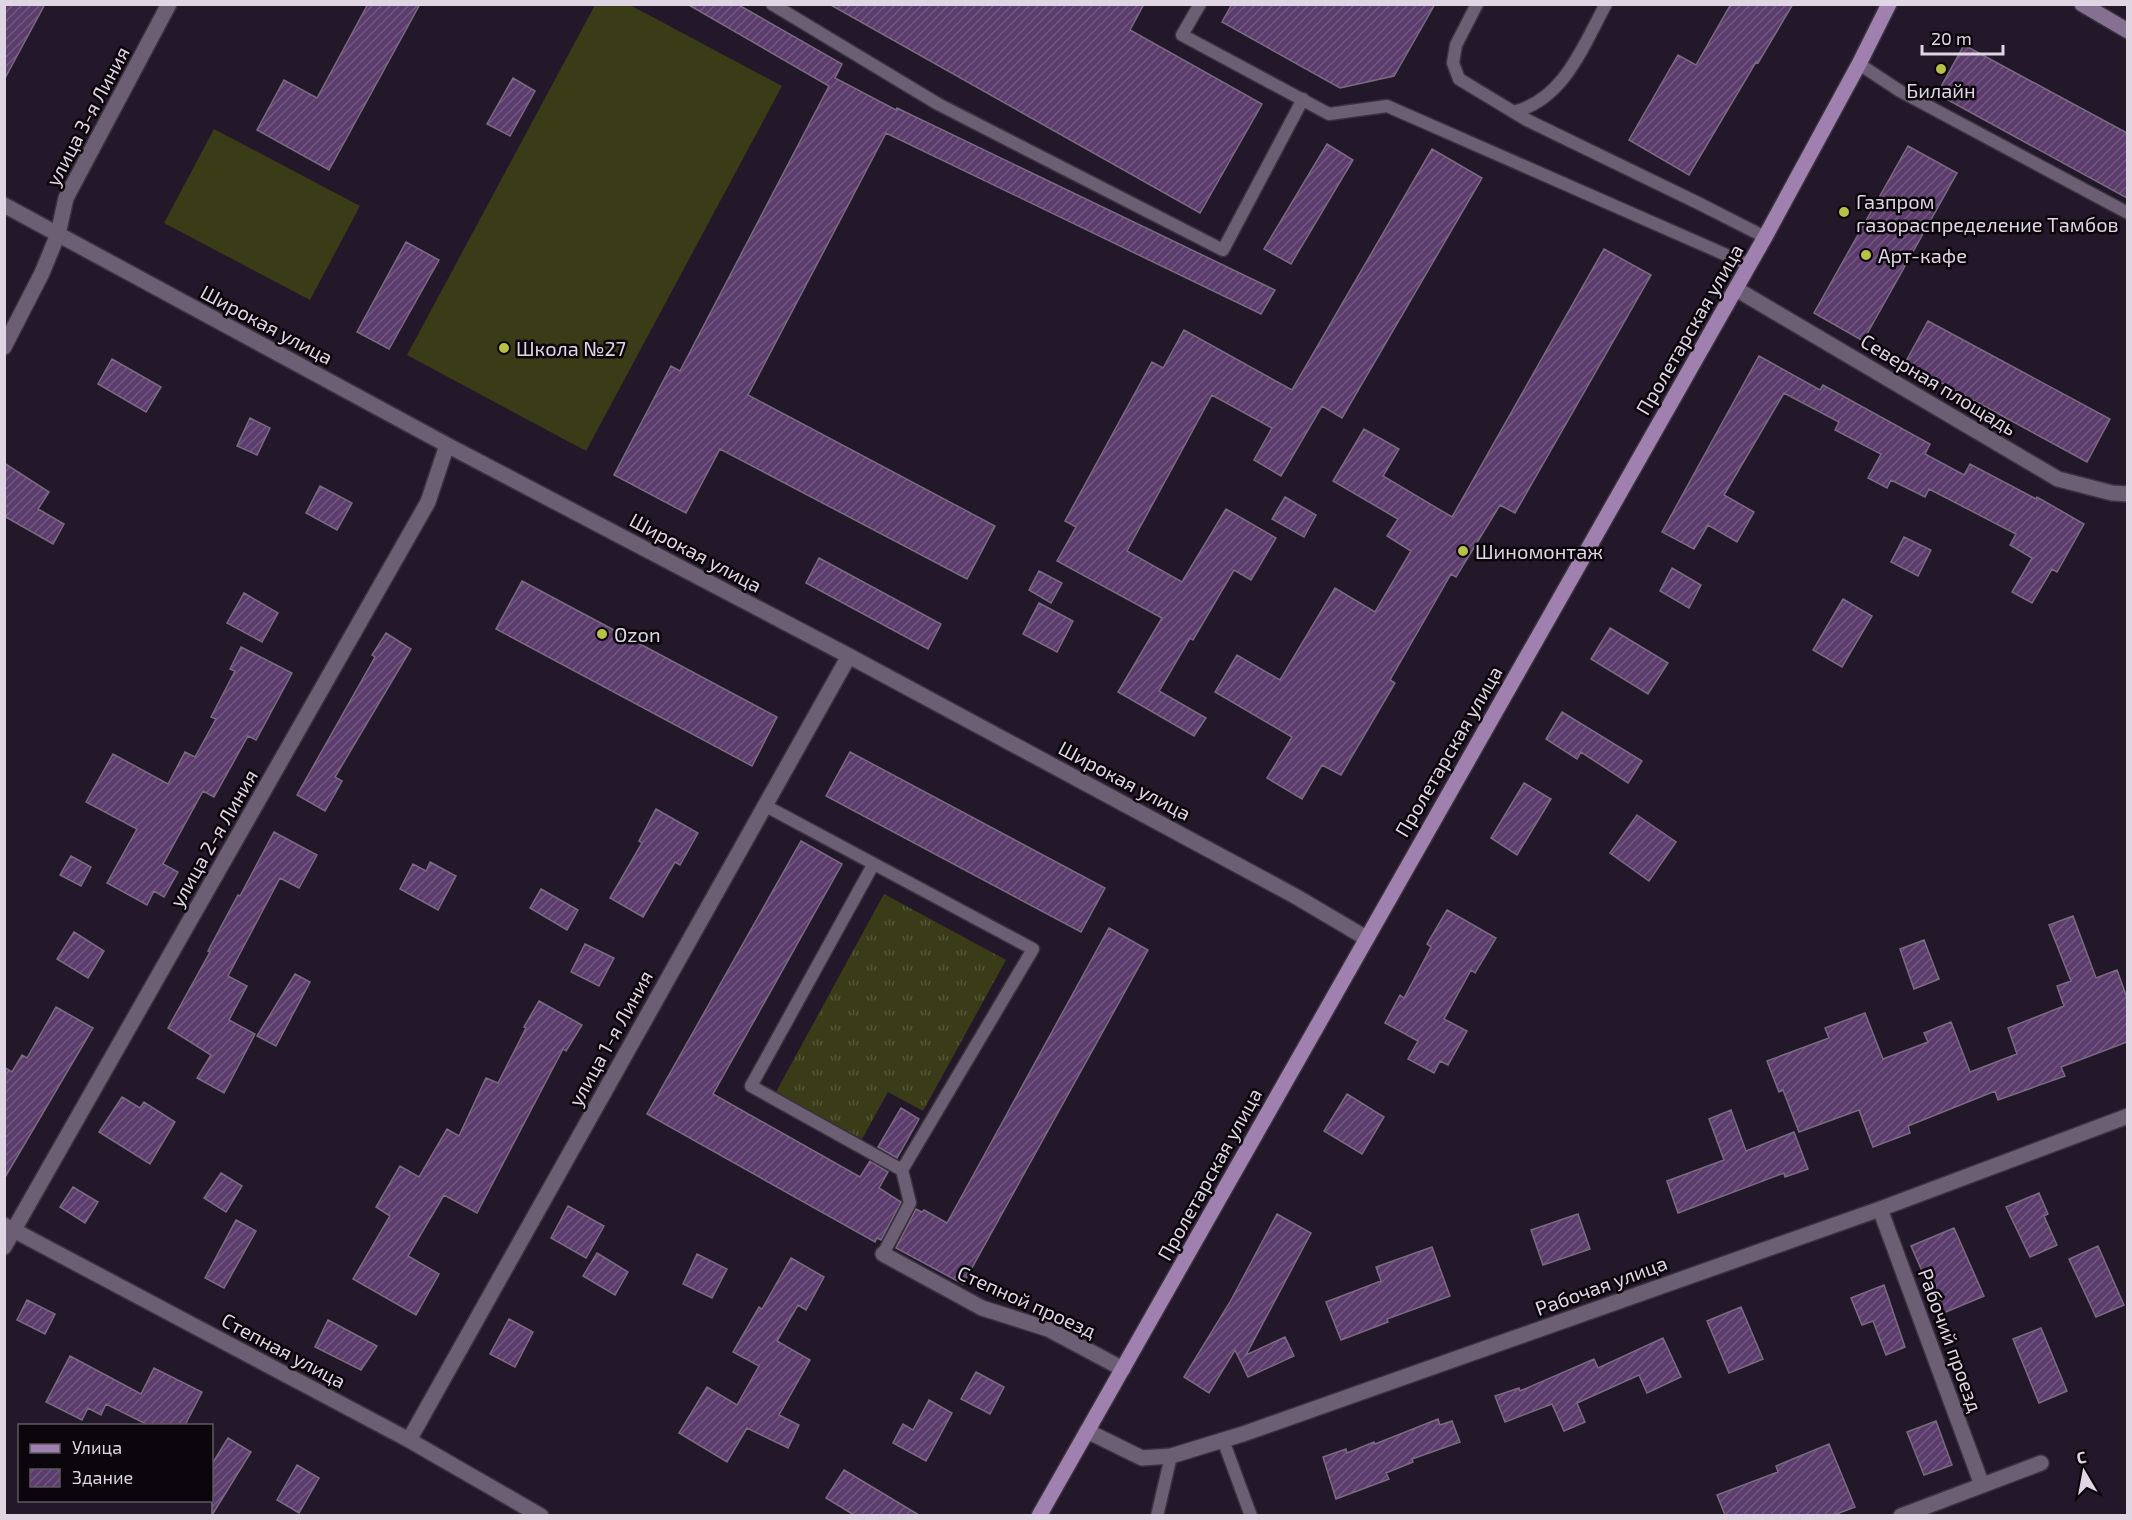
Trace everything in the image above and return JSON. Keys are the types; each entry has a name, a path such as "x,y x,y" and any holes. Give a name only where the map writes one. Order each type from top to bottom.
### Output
{"main road":[{"name":"Пролетарская улица","path":"1038,1515 1736,289 1859,64 1889,4"},
{"path":"2082,4 2127,31"}],"street":[{"name":"улица 3-я Линия","path":"4,347 42,273 58,234 66,198 170,4"},
{"name":"Широкая улица","path":"4,205 447,445 1296,896 1366,938"},
{"name":"Северная площадь","path":"1736,289 2058,479 2112,493 2127,494"},
{"name":"улица 2-я Линия","path":"4,1247 9,1228 428,502 447,445"},
{"name":"улица 1-я Линия","path":"409,1440 849,657"},
{"name":"Рабочая улица","path":"1087,1431 1142,1458 1171,1456 1223,1440 1880,1209 2127,1116"},
{"name":"Рабочий проезд","path":"1880,1209 1982,1485"},
{"name":"Степная улица","path":"9,1228 409,1440 541,1515"},
{"name":"Степной проезд","path":"883,1254 982,1308 1048,1329 1123,1369"},
{"path":"1901,1515 2041,1463"}],"lane":[{"path":"772,4 938,104 1223,250 1302,99"},
{"path":"1200,4 1182,35 1329,114 1387,106 1749,265"},
{"path":"1477,4 1456,45 1453,63 1459,79 1514,112 1765,237"},
{"path":"1514,112 1529,108 1546,97 1566,77 1606,4"},
{"path":"1859,64 1900,91 2127,213"},
{"path":"764,806 1033,949 902,1170 910,1203 883,1254"},
{"path":"873,865 751,1086 902,1170"},
{"path":"1223,1440 1251,1515"},
{"path":"1157,1515 1171,1456"}],"green space":[{"path":"595,5 630,5 782,86 586,451 407,355"},
{"path":"214,129 360,206 310,300 164,223"},
{"path":"884,894 1006,960 923,1111 888,1092 862,1139 776,1092"}],"building":[{"path":"4,4 45,4 4,80"},
{"path":"368,4 420,4 329,170 257,130 284,80 317,98"},
{"path":"687,4 737,4 842,64 835,78 896,110 897,108 1275,290 1261,314 886,133 748,395 995,526 967,579 720,449 686,513 614,475 671,366 680,371 829,86"},
{"path":"829,4 1144,4 1130,30 1262,104 1200,213"},
{"path":"1232,4 1435,4 1394,76 1340,88 1222,22"},
{"path":"1731,4 1793,4 1689,175 1629,140 1678,55 1696,65"},
{"path":"1964,45 2127,133 2127,198 1937,94"},
{"path":"513,78 535,91 510,136 487,124"},
{"path":"1327,144 1353,160 1291,264 1264,249"},
{"path":"1908,146 1957,173 1863,341 1814,313"},
{"path":"1432,149 1482,178 1342,418 1322,406 1281,476 1254,460 1272,428 1212,395 1127,551 1182,582 1226,509 1276,538 1251,580 1234,570 1193,640 1190,638 1159,691 1206,718 1194,736 1118,692 1162,618 1057,561 1076,527 1065,521 1152,362 1163,368 1184,330 1292,390"},
{"path":"406,242 439,260 389,349 357,332"},
{"path":"1604,249 1651,275 1515,513 1500,505 1456,577 1451,574 1390,680 1395,683 1341,775 1322,765 1302,799 1267,778 1292,737 1215,692 1237,655 1280,680 1335,588 1375,612 1411,551 1387,536 1398,519 1333,481 1364,429 1399,449 1383,476 1452,517"},
{"path":"1928,321 2110,419 2087,462 1905,363"},
{"path":"1759,356 1820,390 1823,385 1930,444 1925,454 1964,475 1970,464 2036,499 2037,497 2084,524 2057,572 2052,569 2032,603 2012,592 2032,558 2010,545 2016,534 1929,489 1925,497 1891,480 1887,488 1868,478 1881,454 1835,430 1839,422 1784,393 1724,495 1754,512 1737,542 1708,525 1694,549 1662,532"},
{"path":"112,359 161,387 146,412 98,384"},
{"path":"250,418 270,428 257,455 237,446"},
{"path":"4,463 49,492 38,509 64,524 53,544 4,516"},
{"path":"320,486 352,503 337,530 306,513"},
{"path":"1285,497 1316,515 1304,537 1272,519"},
{"path":"1904,537 1931,550 1918,576 1891,562"},
{"path":"819,558 941,624 928,649 806,583"},
{"path":"1672,568 1701,585 1689,608 1660,591"},
{"path":"1039,571 1062,583 1051,603 1029,590"},
{"path":"522,581 777,717 752,766 496,629"},
{"path":"244,593 278,613 262,642 227,623"},
{"path":"1843,599 1872,616 1842,667 1813,650"},
{"path":"1039,603 1073,621 1057,652 1023,634"},
{"path":"1610,628 1668,663 1648,694 1591,659"},
{"path":"386,633 411,649 335,777 342,781 325,811 297,795 375,657 372,655"},
{"path":"241,647 292,673 256,740 248,736 214,797 203,791 163,864 178,872 164,897 154,891 147,905 107,883 137,829 86,802 113,754 168,784 185,752 195,757 216,719 211,717 235,671 230,669"},
{"path":"1562,712 1642,761 1628,783 1581,752 1577,759 1546,739"},
{"path":"850,752 1105,888 1081,932 826,796"},
{"path":"1524,783 1551,799 1517,855 1491,838"},
{"path":"656,809 698,833 680,865 675,862 643,917 610,898 642,843 639,841"},
{"path":"1637,815 1676,842 1649,881 1610,853"},
{"path":"274,832 317,855 299,888 280,878 228,976 247,986 229,1020 255,1034 224,1093 197,1078 211,1055 168,1028"},
{"path":"801,841 842,864 713,1094 860,1177 870,1161 888,1172 879,1188 901,1202 881,1240 877,1238 875,1242 647,1114"},
{"path":"71,856 91,867 81,886 60,875"},
{"path":"430,862 456,876 438,910 400,889 413,864 426,871"},
{"path":"541,889 578,910 567,930 530,908"},
{"path":"1447,910 1496,938 1475,973 1471,970 1444,1019 1467,1031 1448,1065 1440,1061 1434,1073 1408,1059 1418,1041 1385,1023 1400,995 1404,998 1431,947 1427,944"},
{"path":"2073,916 2096,978 2117,970 2127,998 2127,1042 2061,1067 2065,1076 1998,1100 1995,1091 1908,1126 1910,1133 1873,1147 1859,1110 1799,1132 1783,1090 1779,1092 1767,1061 1829,1038 1825,1028 1865,1013 1883,1059 1928,1042 1924,1033 1951,1022 1970,1072 2017,1054 2008,1028 2064,1006 2057,986 2071,981 2049,925"},
{"path":"1109,928 1148,950 963,1284 896,1248 916,1209 922,1212 924,1210 947,1223"},
{"path":"74,932 104,951 88,978 57,959"},
{"path":"1924,940 1939,979 1914,989 1900,949"},
{"path":"585,944 614,958 599,986 571,972"},
{"path":"295,974 310,982 276,1046 257,1036"},
{"path":"539,1001 582,1025 566,1051 563,1049 477,1213 444,1195 408,1256 439,1274 416,1315 353,1279 390,1216 376,1207 400,1166 419,1177 447,1129 459,1136 486,1078 498,1083"},
{"path":"56,1007 93,1028 4,1179 4,1067 12,1072 22,1055 27,1058"},
{"path":"1347,1094 1384,1117 1362,1154 1324,1131"},
{"path":"122,1097 140,1108 144,1102 175,1122 150,1164 99,1132"},
{"path":"901,1108 919,1119 897,1158 878,1147"},
{"path":"1731,1110 1746,1151 1794,1132 1808,1169 1785,1177 1784,1173 1678,1213 1667,1181 1724,1160 1709,1119"},
{"path":"221,1173 242,1186 226,1212 204,1198"},
{"path":"73,1187 98,1202 85,1223 60,1207"},
{"path":"2039,1193 2048,1214 2044,1216 2057,1245 2030,1257 2006,1207"},
{"path":"568,1206 604,1226 586,1258 551,1238"},
{"path":"1277,1214 1311,1233 1246,1355 1285,1337 1294,1356 1248,1377 1235,1350 1209,1393 1184,1377 1230,1302"},
{"path":"1578,1214 1590,1249 1543,1265 1531,1230"},
{"path":"236,1220 256,1231 224,1288 205,1278"},
{"path":"1954,1228 1984,1296 1941,1314 1911,1246"},
{"path":"2098,1246 2124,1305 2096,1317 2069,1259"},
{"path":"1432,1247 1450,1296 1387,1319 1388,1322 1341,1340 1326,1302 1381,1281 1376,1267"},
{"path":"597,1253 628,1272 615,1295 583,1276"},
{"path":"697,1254 727,1269 712,1298 683,1284"},
{"path":"791,1258 824,1277 806,1310 798,1305 777,1341 810,1360 779,1415 799,1425 788,1448 747,1428 727,1462 679,1433 707,1387 737,1405 759,1366 733,1352 759,1307 762,1309"},
{"path":"1884,1285 1905,1347 1886,1355 1873,1321 1862,1325 1851,1298"},
{"path":"27,1300 55,1314 45,1334 17,1320"},
{"path":"1741,1307 1763,1359 1729,1373 1707,1321"},
{"path":"509,1319 533,1332 515,1367 490,1354"},
{"path":"328,1320 377,1346 361,1370 315,1347"},
{"path":"2041,1328 2067,1391 2039,1403 2013,1339"},
{"path":"1663,1338 1681,1377 1647,1393 1639,1375 1577,1403 1585,1422 1564,1431 1552,1404 1505,1422 1495,1396 1519,1388 1520,1391 1594,1359 1598,1368"},
{"path":"70,1356 141,1394 154,1368 202,1392 186,1424 146,1424 106,1404 101,1415 88,1408 82,1420 46,1402"},
{"path":"976,1372 1004,1387 990,1414 961,1399"},
{"path":"929,1400 952,1413 926,1461 893,1443 903,1424 913,1430"},
{"path":"1438,1419 1440,1425 1452,1421 1460,1442 1412,1459 1413,1462 1386,1473 1389,1479 1336,1499 1323,1457 1346,1449 1347,1453 1374,1442 1375,1444"},
{"path":"1936,1421 1952,1465 1924,1475 1907,1432"},
{"path":"228,1438 251,1452 212,1515 213,1502 213,1462"},
{"path":"1829,1444 1855,1507 1834,1515 1725,1515 1717,1495 1778,1472 1776,1466"},
{"path":"297,1465 319,1478 299,1513 277,1500"},
{"path":"844,1470 919,1515 854,1515 826,1498"}],"place":[{"name":"Билайн","path":"1941,69"},
{"name":"Газпром газораспределение Тамбов","path":"1844,212"},
{"name":"Арт-кафе","path":"1866,255"},
{"name":"Школа №27","path":"504,348"},
{"name":"Шиномонтаж","path":"1463,551"},
{"name":"Ozon","path":"602,634"}]}
